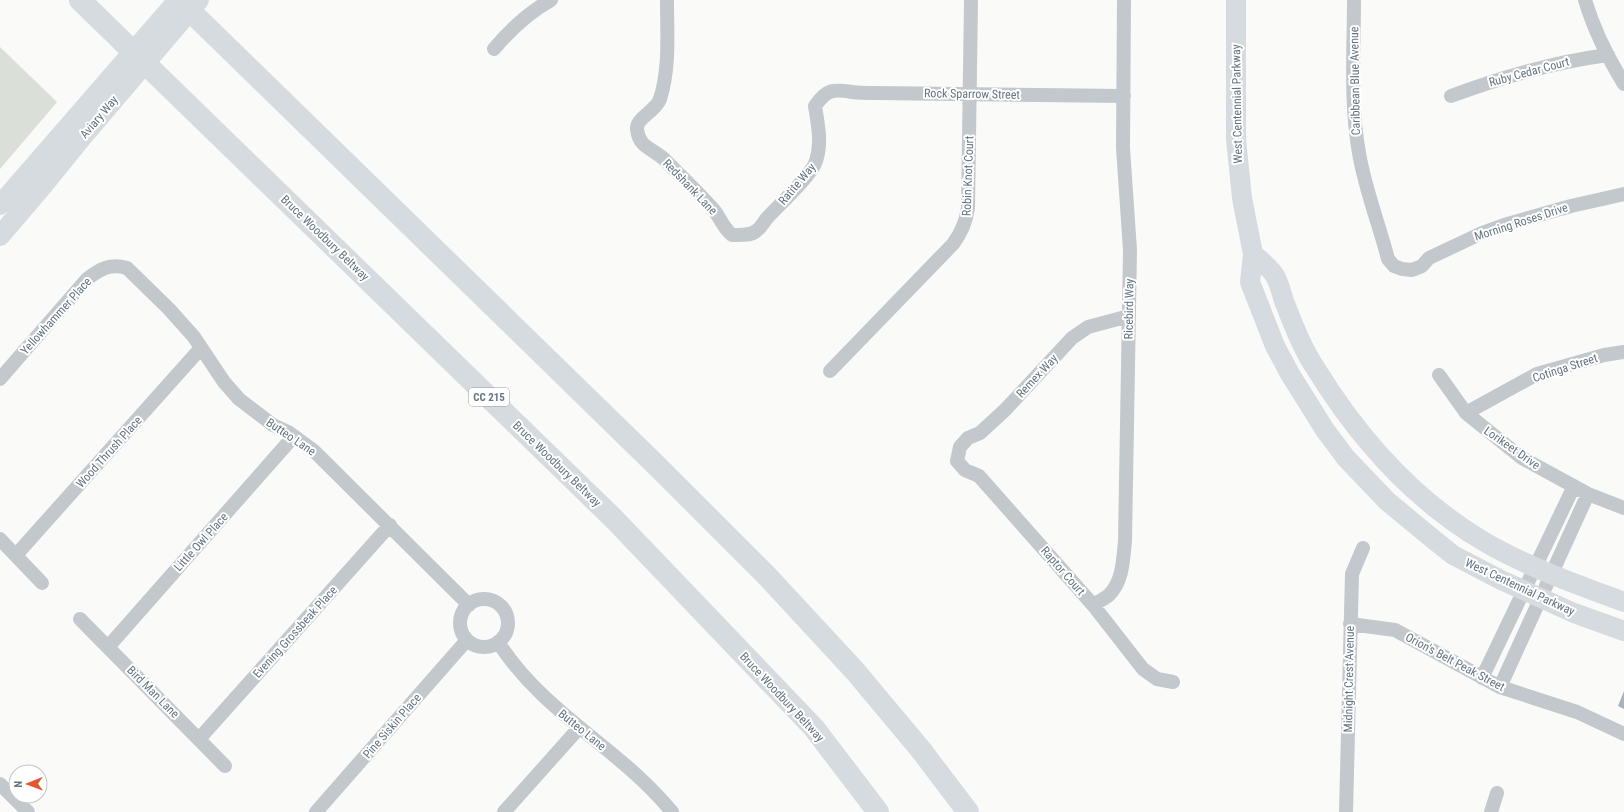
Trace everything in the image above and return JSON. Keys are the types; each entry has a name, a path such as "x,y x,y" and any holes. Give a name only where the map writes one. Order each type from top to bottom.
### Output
{"highway":[{"name":"Bruce Woodbury Beltway","path":"80,0 614,519 814,728 878,812"},
{"path":"178,0 766,575 855,671 921,750 968,812"}],"main road":[{"name":"Aviary Way","path":"0,236 178,0"},
{"name":"Aviary Way","path":"0,205 199,0"},
{"name":"West Centennial Parkway","path":"1236,0 1236,139 1242,198 1253,254 1250,282 1275,346 1293,380 1325,430 1346,458 1387,501 1433,539 1474,567 1574,613 1624,631"},
{"name":"West Centennial Parkway","path":"1253,254 1274,273 1300,341 1314,368 1352,422 1410,486 1453,521 1482,540 1543,571 1624,602"}],"street":[{"path":"494,49 508,33 526,17 551,0"},
{"name":"Redshank Lane","path":"667,0 667,63 665,80 659,101 650,113 640,119 637,128 638,139 644,146 664,158 714,210 725,230 732,235 745,234"},
{"name":"Robin Knot Court","path":"830,371 954,244 966,222 968,208 972,0"},
{"name":"Ricebird Way","path":"1093,606 1108,595 1116,586 1122,567 1125,541 1130,250 1123,148 1124,0"},
{"name":"Caribbean Blue Avenue","path":"1354,0 1354,111 1359,154 1388,259 1394,266 1402,270"},
{"path":"1585,0 1596,31 1624,84"},
{"name":"Ruby Cedar Court","path":"1451,96 1515,75 1566,62 1608,55"},
{"name":"Rock Sparrow Street","path":"822,97 832,90 874,93 1124,96"},
{"name":"Ratite Way","path":"745,234 751,234 758,230 762,223 792,192 816,163 819,148 819,126 815,106 822,97"},
{"name":"Morning Roses Drive","path":"1402,270 1412,270 1422,266 1429,258 1476,236 1504,225 1571,206 1624,194"},
{"name":"Yellowhammer Place","path":"0,379 87,279 98,271 109,266 119,266"},
{"name":"Butteo Lane","path":"119,266 127,268 169,309 194,337 224,382 239,399 273,425 294,436 314,451 469,604"},
{"name":"Remex Way","path":"958,454 960,447 968,438 980,433 1004,410 1072,338 1088,327 1129,316"},
{"name":"Wood Thrush Place","path":"16,555 201,348"},
{"name":"Cotinga Street","path":"1466,413 1537,374 1604,355 1624,352"},
{"name":"Lorikeet Drive","path":"1439,375 1466,413 1522,458 1588,494 1624,508"},
{"name":"Little Owl Place","path":"108,647 294,436"},
{"name":"Raptor Court","path":"958,454 957,461 966,470 979,476 1093,606 1143,669 1157,680 1173,682"},
{"path":"1543,571 1574,486"},
{"path":"1482,678 1532,594 1543,571 1588,494"},
{"name":"Evening Grossbeak Place","path":"199,739 390,525"},
{"path":"0,539 42,583"},
{"name":"Midnight Crest Avenue","path":"1346,812 1352,574 1363,548"},
{"path":"1500,687 1532,594"},
{"path":"486,599 495,602 502,607 508,618 508,626 505,635 498,642 491,646 482,647 474,645 467,640 462,632 461,620 464,611 469,604 477,600 486,599"},
{"name":"Bird Man Lane","path":"80,619 225,766"},
{"name":"Orion's Belt Peak Street","path":"1350,624 1395,630 1500,687 1577,712 1624,734"},
{"name":"Pine Siskin Place","path":"316,812 467,640"},
{"name":"Butteo Lane","path":"498,642 525,679 553,706 642,779 672,812"},
{"path":"504,812 579,728"},
{"path":"0,784 28,812"},
{"path":"1491,812 1498,793"}],"shaded area":[{"path":"0,47 57,102 0,169"}],"building":[{"path":"1624,691 1624,709 1618,706"}]}
